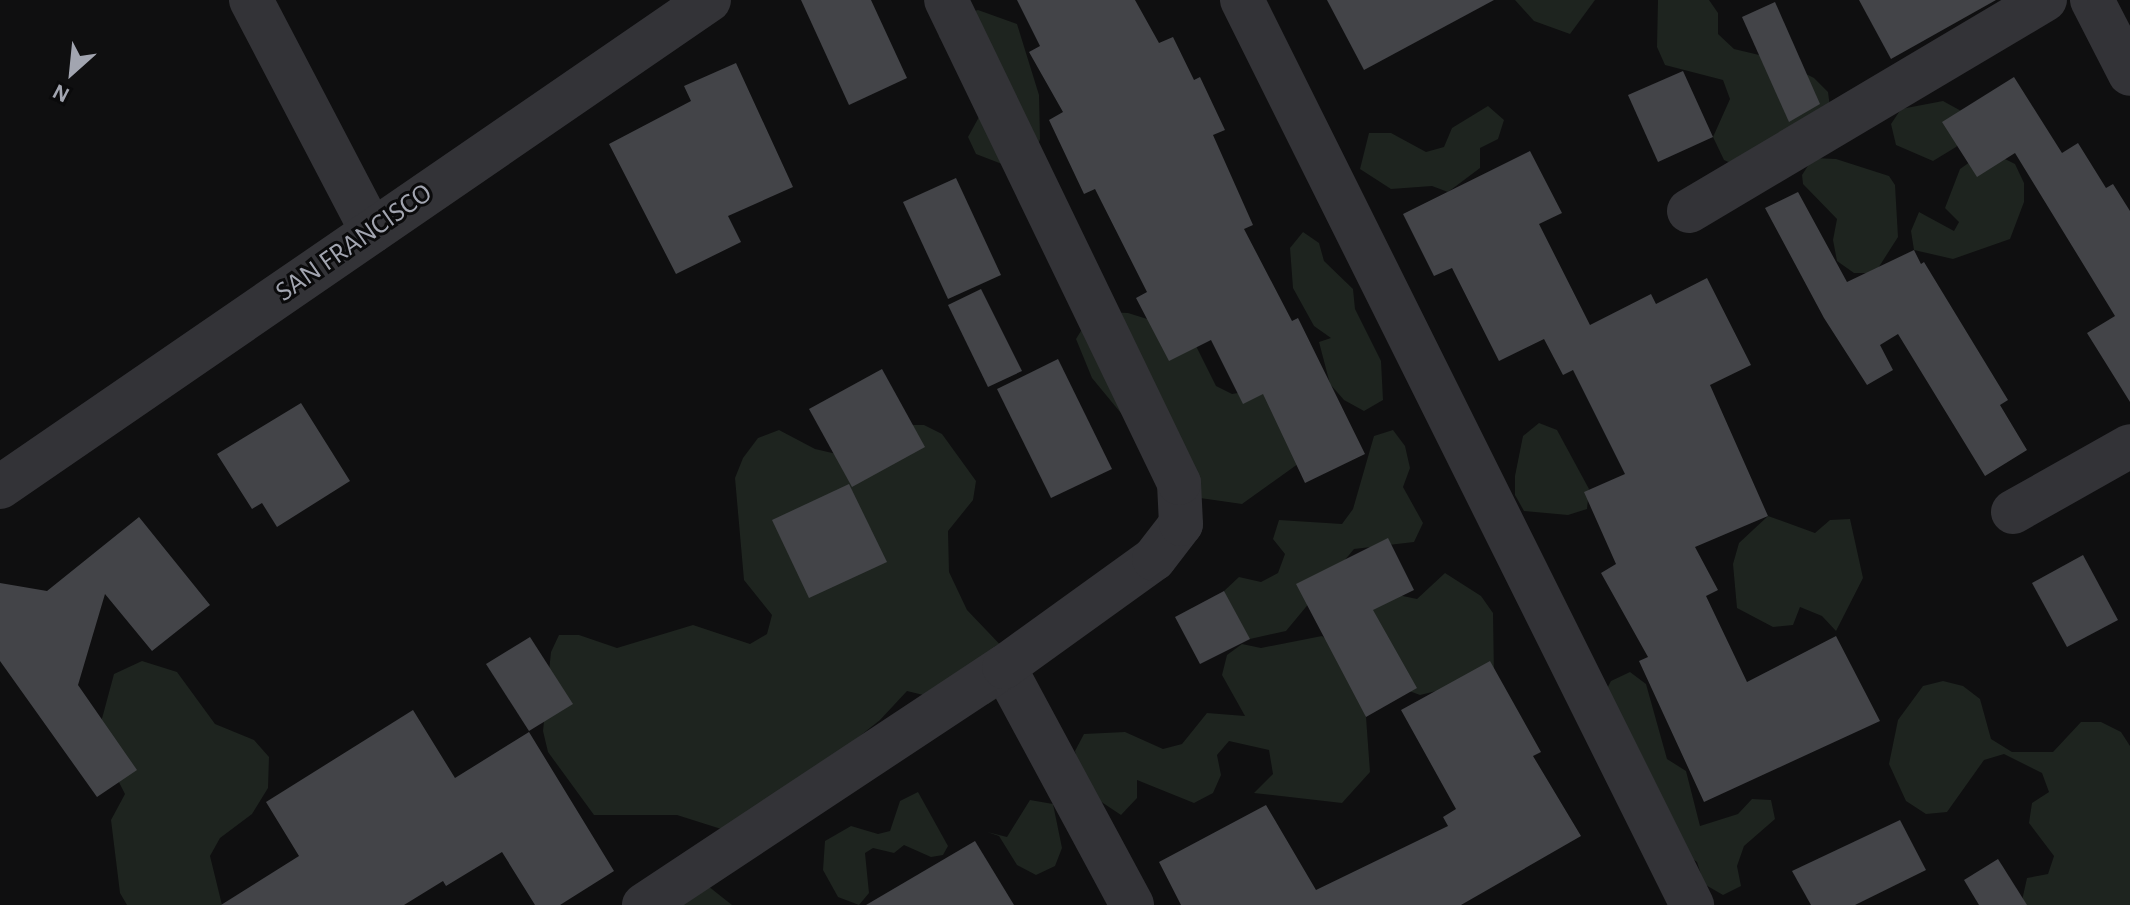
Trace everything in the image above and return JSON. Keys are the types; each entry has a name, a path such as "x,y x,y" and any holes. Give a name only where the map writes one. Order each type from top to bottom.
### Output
{"street":[{"path":"251,0 372,231"},
{"name":"SAN FRANCISCO","path":"0,487 709,0"},
{"path":"644,905 1004,667 1154,559 1172,541 1183,506 1179,483 946,0"},
{"path":"1242,0 1692,905"},
{"path":"1689,211 2045,0"},
{"path":"2092,0 2130,74"},
{"path":"2013,512 2130,446"},
{"path":"1004,667 1132,905"}],"shaded area":[{"path":"1515,0 1595,0 1570,34 1534,21"},
{"path":"1658,0 1709,0 1718,13 1718,34 1734,49 1776,59 1814,78 1828,92 1831,115 1762,177 1724,160 1713,137 1730,99 1723,80 1665,65 1657,47"},
{"path":"978,10 1017,24 1039,95 1040,139 1033,160 1015,169 976,154 968,137 996,86 939,37 946,19"},
{"path":"1943,101 1963,112 1969,132 1956,147 1933,161 1896,145 1891,124 1901,109"},
{"path":"1488,106 1504,120 1498,139 1480,148 1480,168 1448,192 1432,186 1391,189 1360,169 1369,133 1391,133 1426,152 1444,147 1452,128"},
{"path":"1997,155 2015,164 2024,183 2024,202 2010,239 1953,259 1914,250 1911,231 1919,212 1954,231 1959,222 1945,208 1960,169 1977,157"},
{"path":"1813,158 1836,159 1889,176 1895,185 1898,237 1875,273 1854,273 1837,261 1833,240 1837,219 1803,184 1802,175"},
{"path":"1303,232 1319,243 1324,261 1353,289 1355,309 1381,361 1383,400 1364,411 1344,400 1330,384 1319,342 1331,338 1314,326 1293,288 1290,248"},
{"path":"1107,312 1128,313 1189,332 1216,386 1232,394 1274,387 1309,456 1242,504 1200,498 1152,437 1120,412 1092,378 1076,339 1087,321"},
{"path":"1539,423 1557,430 1589,489 1587,509 1568,515 1524,511 1515,495 1515,476 1523,436"},
{"path":"905,425 924,425 942,434 976,481 973,500 948,531 949,572 967,610 1009,654 1007,692 988,704 968,706 907,691 880,720 737,834 677,815 594,815 548,752 543,731 551,652 559,635 579,635 617,648 693,625 750,644 767,634 772,615 744,580 735,478 743,458 758,438 779,430 815,449 854,458"},
{"path":"1393,430 1405,446 1410,468 1403,487 1423,523 1414,542 1354,549 1286,631 1250,639 1235,626 1224,591 1239,577 1261,582 1278,573 1285,554 1273,539 1279,520 1342,524 1353,509 1374,436"},
{"path":"1768,516 1815,533 1830,520 1850,519 1863,578 1836,631 1822,616 1800,607 1793,625 1773,627 1737,608 1733,564 1739,543"},
{"path":"1445,573 1481,596 1493,613 1494,677 1420,695 1401,688 1360,647 1379,591 1417,599"},
{"path":"1322,636 1349,658 1366,717 1370,772 1342,803 1254,793 1273,774 1269,750 1229,741 1217,755 1221,775 1213,793 1194,803 1137,780 1137,798 1121,815 1085,791 1075,751 1084,734 1125,732 1163,749 1182,744 1207,713 1245,716 1222,675 1227,655 1242,644 1261,648"},
{"path":"142,661 177,672 215,724 254,740 269,757 268,788 252,814 220,838 210,856 222,905 127,905 120,893 111,820 125,794 101,747 100,726 114,674"},
{"path":"1630,672 1646,684 1667,759 1686,771 1700,826 1738,814 1752,799 1771,800 1775,819 1744,846 1737,866 1741,886 1723,895 1704,884 1697,862 1663,837 1602,698 1611,681"},
{"path":"1943,681 1963,686 1980,699 1991,739 2012,752 2053,752 2081,722 2101,722 2121,732 2130,746 2130,905 2021,905 2027,878 2048,874 2054,856 2029,823 2032,803 2049,792 2042,773 2004,754 1984,760 1947,812 1926,814 1906,801 1889,764 1898,720 1923,686"},
{"path":"918,792 948,846 943,855 931,857 904,845 894,853 873,848 865,853 869,893 859,905 838,897 823,870 825,841 851,826 878,834 890,831 900,801"},
{"path":"1030,800 1053,804 1062,848 1055,866 1036,875 1017,865 999,836 987,832 1007,837"},
{"path":"708,886 732,905 672,905"}],"building":[{"path":"801,0 871,0 907,78 849,105"},
{"path":"1017,0 1135,0 1159,43 1173,37 1194,80 1200,77 1225,130 1213,135 1253,225 1244,229 1292,321 1298,318 1365,454 1305,483 1263,394 1243,404 1211,340 1169,361 1136,298 1147,292 1095,189 1084,194 1049,120 1063,112 1029,52 1040,46"},
{"path":"1327,0 1494,0 1364,70"},
{"path":"1859,0 1996,0 1891,59"},
{"path":"1775,2 1820,104 1789,122 1742,17"},
{"path":"736,63 793,187 728,216 741,242 676,274 609,144 691,101 684,86"},
{"path":"1683,71 1713,137 1658,162 1628,95"},
{"path":"2014,77 2062,153 2078,143 2106,188 2113,184 2130,211 2130,402 2087,333 2115,316 2015,153 1977,177 1942,122"},
{"path":"1530,151 1562,213 1539,224 1590,325 1651,294 1656,304 1707,278 1751,365 1710,385 1768,516 1695,547 1718,590 1706,596 1747,682 1836,636 1880,721 1704,802 1639,661 1648,657 1601,573 1616,564 1584,492 1625,474 1573,370 1563,375 1544,339 1499,361 1452,268 1434,276 1403,214"},
{"path":"956,178 1001,275 948,299 903,202"},
{"path":"1798,192 1847,282 1914,250 2008,400 2000,405 2027,450 1985,476 1898,334 1880,345 1893,370 1867,385 1824,318 1765,208"},
{"path":"981,289 1022,371 988,387 948,305"},
{"path":"1058,359 1112,469 1051,498 997,389"},
{"path":"882,369 925,447 852,487 809,409"},
{"path":"301,403 350,481 277,527 262,503 252,509 217,454"},
{"path":"849,484 887,562 809,598 772,520"},
{"path":"139,517 210,605 152,651 105,594 78,685 137,770 97,797 0,661 0,583 47,591"},
{"path":"1388,538 1414,590 1373,610 1417,688 1366,717 1296,584"},
{"path":"2083,555 2118,620 2067,647 2032,583"},
{"path":"1224,591 1250,639 1200,664 1175,617"},
{"path":"530,637 573,704 529,731 486,664"},
{"path":"1490,661 1541,752 1533,756 1581,836 1461,905 1181,905 1159,862 1266,805 1316,890 1448,826 1443,817 1456,809 1401,710"},
{"path":"413,710 455,778 529,732 614,871 560,905 535,905 502,852 446,886 443,881 404,905 221,905 299,856 266,802"},
{"path":"1900,820 1926,870 1855,905 1811,905 1792,871"},
{"path":"975,841 1014,905 866,905"},
{"path":"1998,859 2027,905 1979,905 1964,880"}]}
